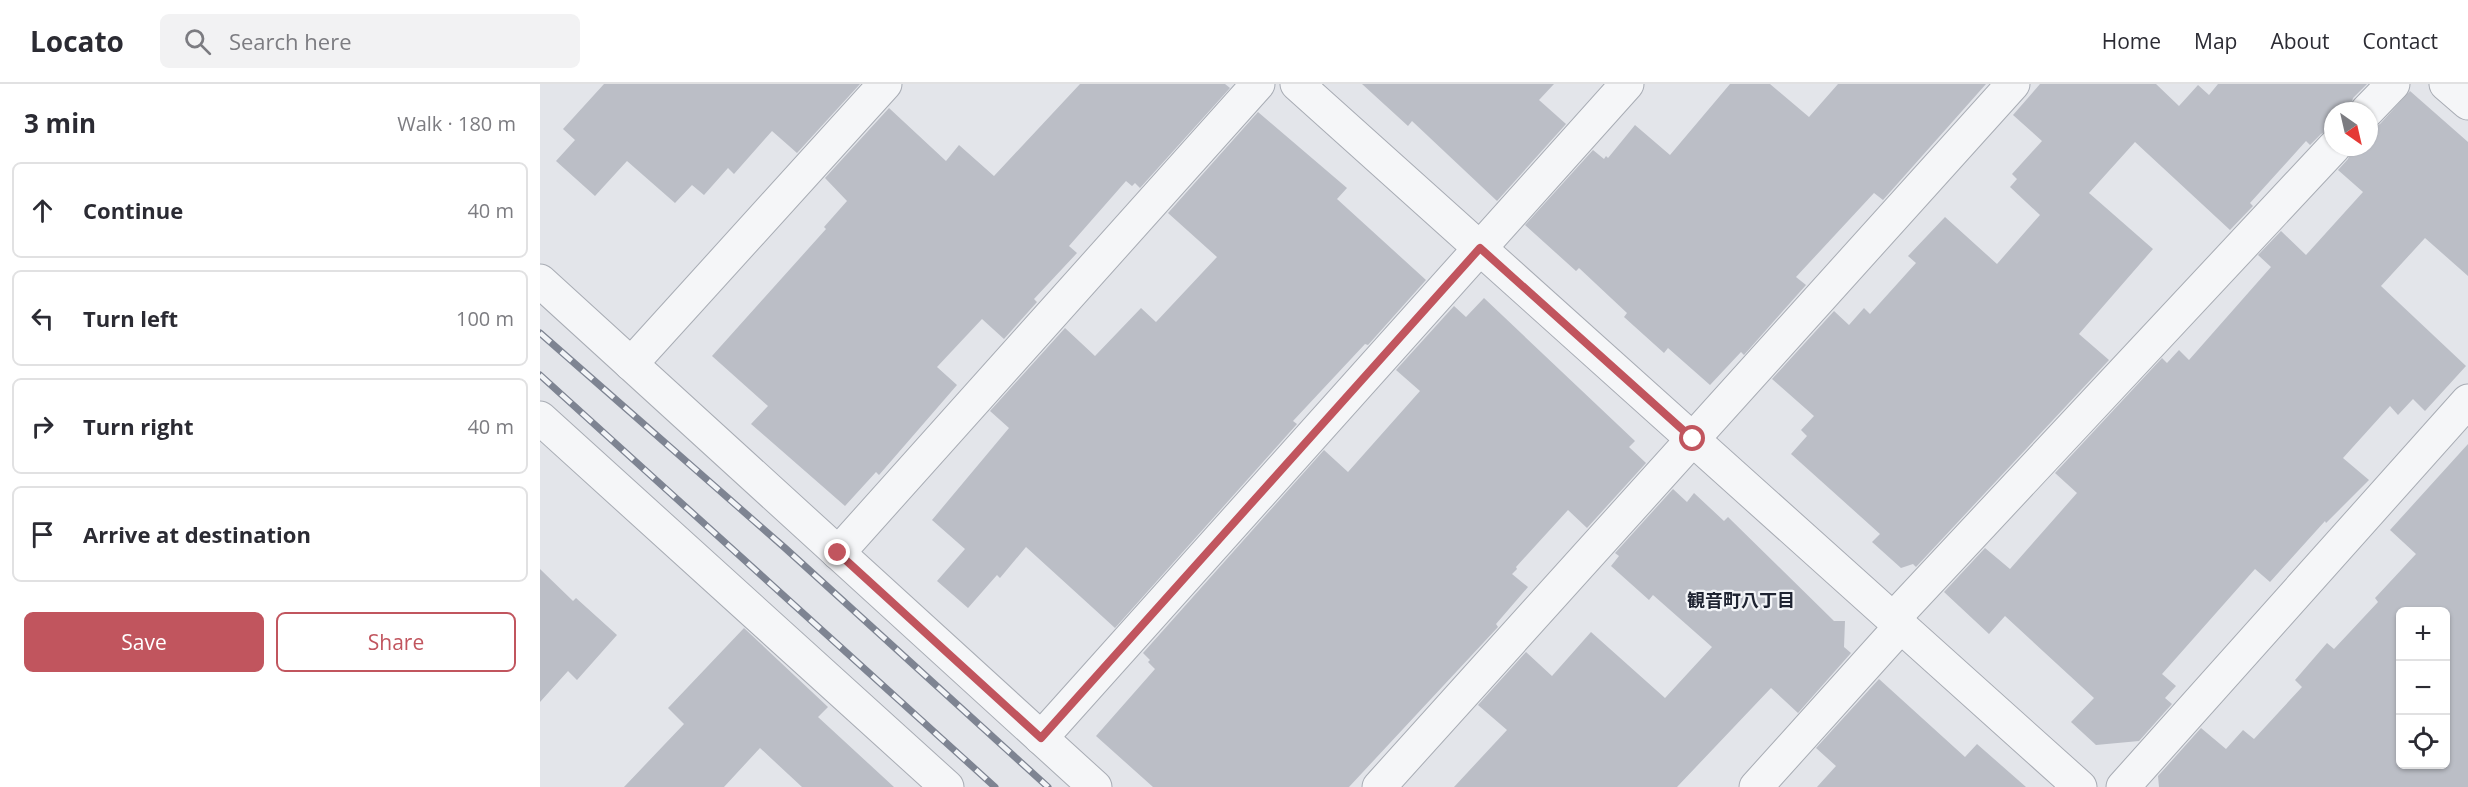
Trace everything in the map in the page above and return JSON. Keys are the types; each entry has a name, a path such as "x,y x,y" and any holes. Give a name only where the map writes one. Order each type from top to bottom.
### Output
{"street":[{"path":"631,364 885,84"},
{"path":"838,553 1258,84"},
{"path":"1297,84 2080,787"},
{"path":"1041,738 1627,84"},
{"path":"1379,787 2013,84"},
{"path":"2376,102 2393,84"},
{"path":"2446,84 2468,103"},
{"path":"1756,787 1897,622 2326,156"},
{"path":"540,281 1095,787"},
{"path":"2123,787 2468,401"},
{"path":"540,418 947,787"}],"building":[{"path":"604,84 860,84 797,153 772,131 734,174 728,168 704,195 692,185 675,203 627,161 595,196 556,161 575,140 563,129"},
{"path":"1080,84 1225,84 1230,88 1140,188 1135,183 1132,186 1126,181 1069,246 1077,253 1034,299 1037,302 1004,339 982,319 937,367 957,385 879,475 876,472 845,506 751,424 768,406 712,356 826,229 824,227 847,201 825,178 889,108 946,161 959,145 994,176"},
{"path":"1362,84 1554,84 1539,100 1566,124 1497,201 1412,121 1408,126"},
{"path":"1730,84 1770,84 1809,117 1838,84 1986,84 1883,200 1874,193 1796,277 1806,285 1744,355 1741,352 1710,385 1668,348 1664,353 1624,317 1627,313 1579,268 1576,271 1525,225 1593,150 1604,159 1606,156 1608,158 1635,125 1670,155"},
{"path":"2040,84 2156,84 2179,106 2198,85 2209,95 2218,84 2367,84 2352,102 2324,102 2324,133 2310,145 2306,141 2250,203 2253,206 2230,230 2135,142 2089,193 2153,249 2079,334 2109,360 1916,567 1913,564 1901,568 1872,542 1880,534 1791,454 1807,436 1801,430 1814,416 1772,379 1834,311 1849,325 1864,308 1870,314 1916,263 1908,256 1945,217 1997,264 2040,215 2010,187 2017,179 2012,174 2042,141 2013,115"},
{"path":"2410,91 2468,142 2468,276 2425,238 2381,286 2466,366 2425,411 2413,399 2398,415 2390,406 2343,458 2369,480 2326,523 2325,521 2270,582 2255,569 2162,674 2176,686 2165,698 2172,704 2139,741 2096,745 2071,722 2094,698 2005,616 1989,634 1944,592 1985,548 2010,569 2077,493 2055,473 2162,358 2167,363 2179,350 2189,360 2271,267 2258,255 2281,231 2306,255 2363,192 2338,170 2349,156 2378,156 2378,125"},
{"path":"1258,112 1347,188 1337,199 1426,280 1368,345 1365,344 1293,421 1297,424 1115,628 1026,547 1000,578 997,575 968,608 937,581 965,549 932,520 1009,428 990,411 1065,328 1095,356 1141,308 1156,322 1217,257 1168,213"},
{"path":"1484,298 1635,441 1629,447 1646,463 1587,528 1568,510 1516,567 1517,569 1512,574 1528,587 1496,624 1498,627 1349,787 1153,787 1096,736 1155,669 1143,653 1324,450 1348,472 1420,391 1396,370 1454,306 1466,317"},
{"path":"2468,444 2468,787 2159,787 2158,776 2201,728 2226,749 2243,730 2254,739 2302,687 2295,680 2327,643 2334,649 2378,602 2375,598 2416,554 2390,530"},
{"path":"1673,489 1687,502 1694,493 1724,521 1728,517 1834,621 1845,621 1844,647 1851,653 1798,713 1771,688 1677,787 1454,787 1507,730 1478,705 1526,652 1552,676 1591,632 1665,698 1712,647 1653,595 1649,600 1611,566 1619,556 1615,553"},
{"path":"540,569 573,601 576,598 617,635 577,680 568,671 540,702"},
{"path":"744,628 828,707 818,717 894,787 802,787 760,748 724,787 624,787 684,724 668,708"},
{"path":"1879,679 1965,757 1977,744 2026,787 1817,787 1836,766 1816,748"}],"railway":[{"path":"540,333 785,548 1048,787"},
{"path":"540,375 995,787"}],"district":[{"name":"観音町八丁目","path":"1741,600"}],"route":[{"path":"838,553 1041,738 1480,248 1693,439"}]}
